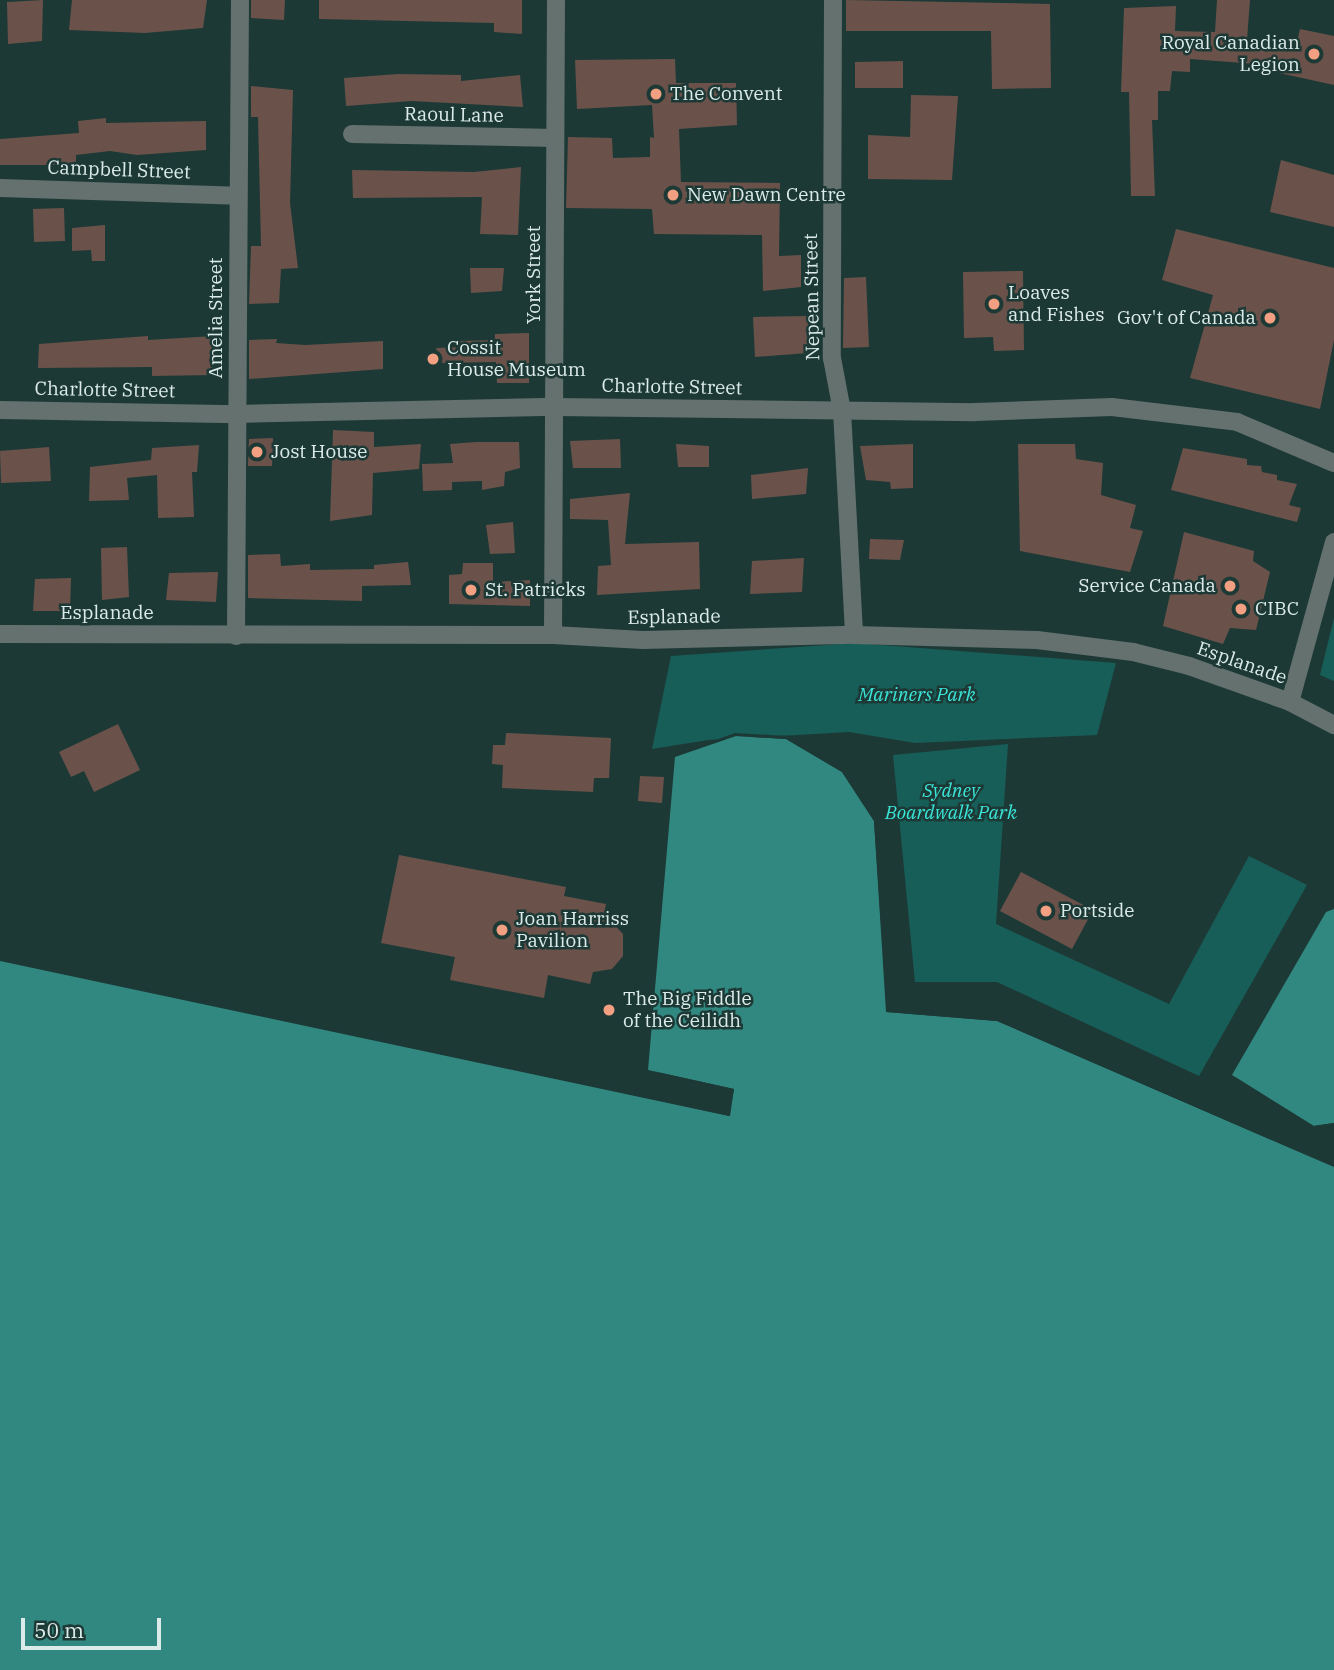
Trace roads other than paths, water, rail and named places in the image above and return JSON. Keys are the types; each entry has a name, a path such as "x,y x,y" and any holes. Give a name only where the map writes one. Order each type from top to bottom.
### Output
{"street":[{"name":"Amelia Street","path":"236,636 240,0"},
{"name":"York Street","path":"553,635 556,0"},
{"name":"Nepean Street","path":"833,0 832,358 842,411 854,635"},
{"name":"Raoul Lane","path":"352,134 555,138"},
{"name":"Campbell Street","path":"0,188 237,196"},
{"name":"Charlotte Street","path":"0,410 237,414 555,407 842,411 1112,407 1188,413 1237,422 1334,463"},
{"path":"1290,702 1334,542"},
{"name":"Esplanade","path":"0,634 553,635 643,640 854,635 1037,640 1113,648 1189,666 1290,702 1334,725"}],"place":[{"name":"Royal Canadian Legion","path":"1314,54"},
{"name":"The Convent","path":"656,94"},
{"name":"New Dawn Centre","path":"673,195"},
{"name":"Loaves and Fishes","path":"994,304"},
{"name":"Gov't of Canada","path":"1270,318"},
{"name":"Cossit House Museum","path":"433,359"},
{"name":"Jost House","path":"257,452"},
{"name":"Service Canada","path":"1230,586"},
{"name":"St. Patricks","path":"471,590"},
{"name":"CIBC","path":"1241,609"},
{"name":"Portside","path":"1046,911"},
{"name":"Joan Harriss Pavilion","path":"502,930"},
{"name":"The Big Fiddle of the Ceilidh","path":"609,1010"}],"park label":[{"name":"Mariners Park","path":"917,695"},
{"name":"Sydney Boardwalk Park","path":"951,802"}]}
